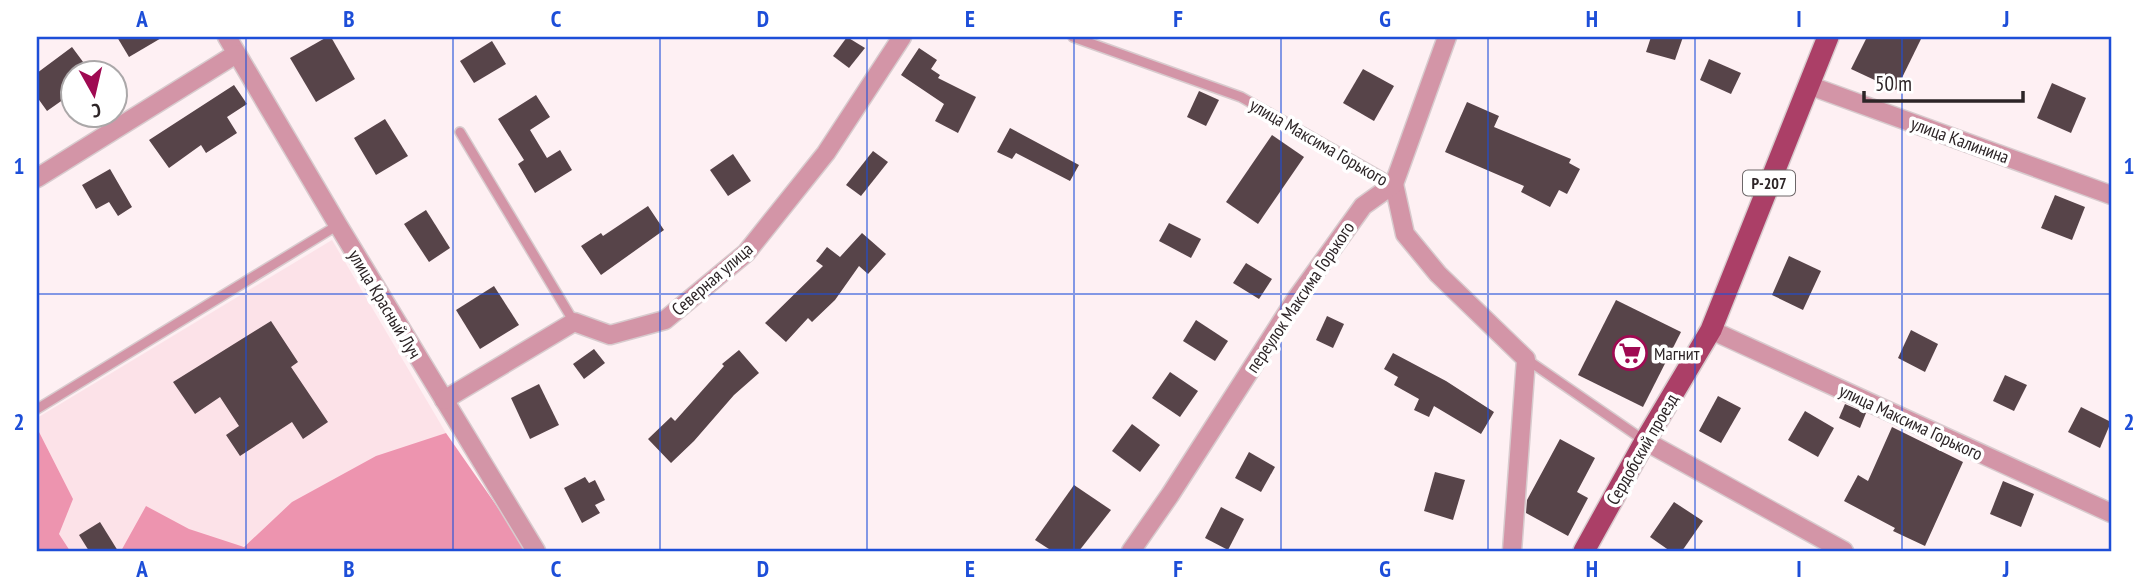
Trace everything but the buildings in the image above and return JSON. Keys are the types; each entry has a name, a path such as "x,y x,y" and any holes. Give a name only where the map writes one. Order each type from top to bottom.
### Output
{"main road":[{"name":"Сердобский проезд","path":"1584,551 1711,330 1828,37"}],"street":[{"name":"улица Красный Луч","path":"227,37 536,551"},
{"name":"Северная улица","path":"574,322 610,335 665,320 746,253 826,153 902,37"},
{"path":"1394,184 1447,37"},
{"path":"37,178 236,54"},
{"name":"улица Калинина","path":"1808,85 2111,195"},
{"name":"улица Максима Горького","path":"1394,184 1405,234 1438,274 1526,359"},
{"name":"переулок Максима Горького","path":"1130,551 1170,495 1296,299 1363,206 1394,184"},
{"path":"444,400 574,322"},
{"name":"улица Максима Горького","path":"1711,330 2111,513"},
{"path":"1512,551 1526,359"},
{"name":"улица Максима Горького","path":"1645,441 1844,551"}],"lane":[{"name":"улица Максима Горького","path":"1073,37 1241,97 1394,184"},
{"path":"460,132 574,322"},
{"path":"37,409 338,225"},
{"name":"улица Максима Горького","path":"1526,359 1645,441"}],"shaded area":[{"path":"332,240 446,433 234,551 38,551 37,418"},
{"path":"39,432 73,499 59,534 70,551 37,551"},
{"path":"446,433 528,551 121,551 146,506 189,529 244,547 292,502 376,456"}],"place":[{"name":"Магнит","path":"1630,353"}]}
